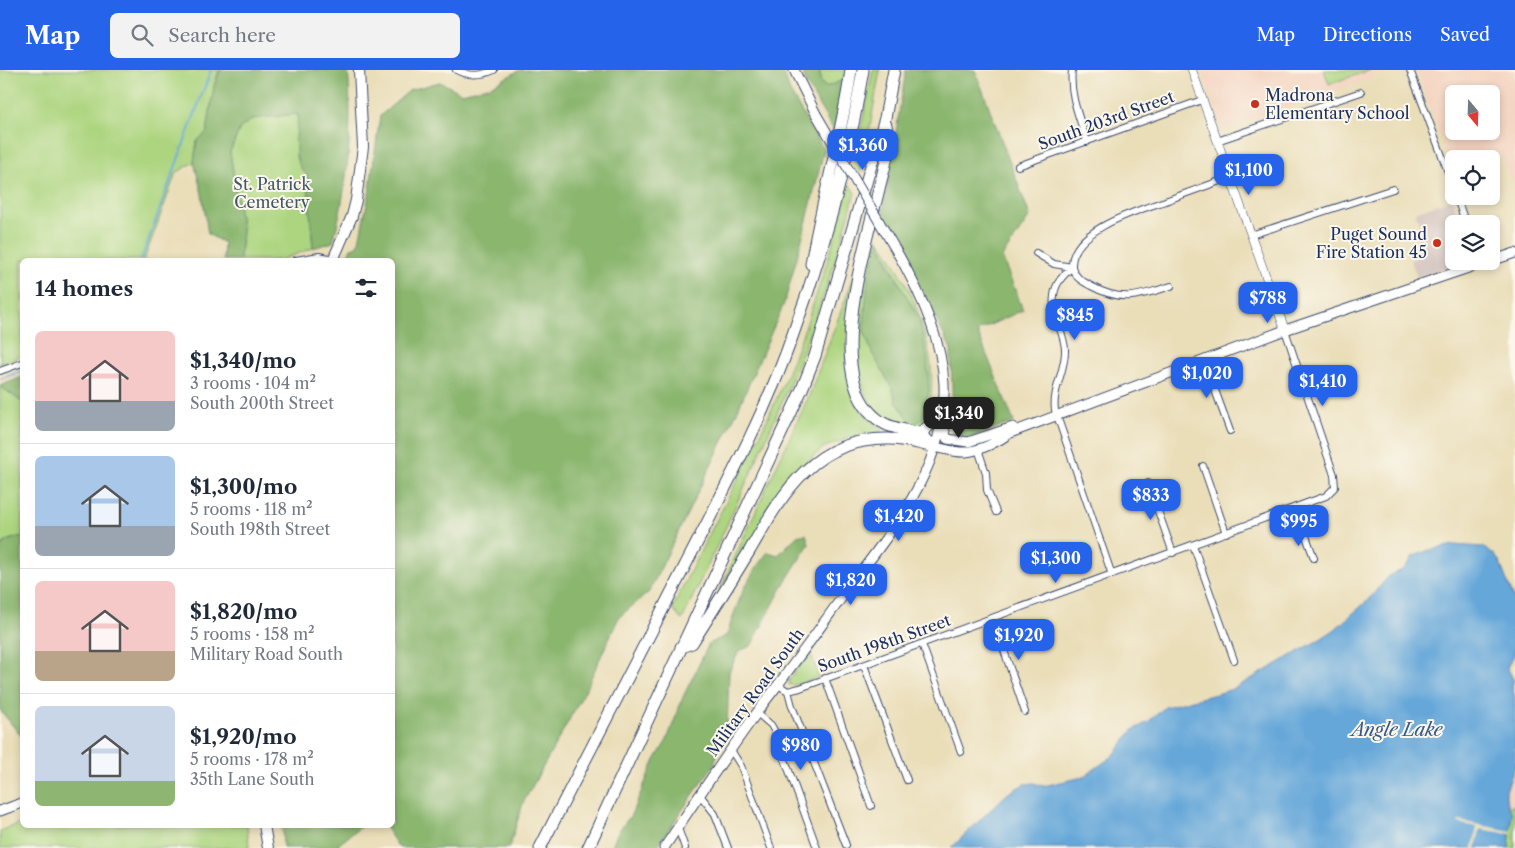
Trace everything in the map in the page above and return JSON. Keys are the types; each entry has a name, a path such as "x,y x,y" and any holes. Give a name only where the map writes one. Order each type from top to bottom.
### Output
{"highway":[{"path":"805,300 816,234 846,112 852,70"},
{"path":"540,848 711,515 775,381 792,338 829,228 848,155 863,70"},
{"path":"588,848 802,389 815,356 885,118 894,70"},
{"path":"885,118 888,149 858,278 851,330 851,365 857,392 869,412 887,426 922,437 935,447"},
{"path":"912,433 920,433 927,430 942,413"},
{"path":"681,647 692,643 779,500 796,479 812,464 838,448 868,440 902,440 935,447"}],"main road":[{"path":"335,258 352,216 363,146 359,70"},
{"name":"Military Road South","path":"664,848 757,713 896,526 917,492 935,447 942,413 944,384 937,345 906,267 816,114 794,70"},
{"path":"1500,258 1515,253"},
{"path":"935,447 966,452 978,449 998,441 1010,433 1056,415 1285,330 1459,270"},
{"path":"942,413 947,439 964,443 1019,425 1025,428"},
{"path":"0,811 20,804"},
{"path":"265,828 268,848"}],"street":[{"path":"456,70 468,74 479,74 494,70"},
{"path":"1072,70 1072,93 1087,142"},
{"path":"1192,70 1285,330"},
{"path":"1410,70 1445,164"},
{"path":"1217,142 1361,92"},
{"name":"South 203rd Street","path":"1018,166 1202,100"},
{"path":"1171,286 1135,296 1116,296 1103,292 1075,276 1072,267 1073,256 1081,244 1106,224 1128,214 1230,177"},
{"path":"1251,235 1393,189"},
{"path":"1036,253 1048,261 1072,267"},
{"path":"308,258 319,256 326,258"},
{"path":"1072,267 1058,282 1054,295 1054,308 1064,336 1065,350 1054,404 1056,415 1112,575"},
{"name":"South 198th Street","path":"788,691 1326,496 1335,487 1332,468 1285,330"},
{"path":"1204,360 1230,431"},
{"path":"0,372 20,364"},
{"path":"978,449 986,473 988,490 996,512"},
{"path":"1202,466 1226,533"},
{"path":"1148,483 1173,552"},
{"path":"1303,505 1303,528"},
{"path":"1289,510 1303,528 1314,558"},
{"path":"1193,545 1234,660"},
{"path":"993,618 1025,712"},
{"path":"922,644 961,752"},
{"path":"864,665 907,780"},
{"path":"825,678 871,806"},
{"path":"778,685 788,691 792,706 846,845"},
{"path":"757,713 771,725 775,732 816,848"},
{"path":"731,750 741,766 771,848"},
{"path":"700,796 715,814 728,848"},
{"path":"678,828 685,848"}],"shaded area":[{"name":"Madrona Elementary School","path":"1201,70 1393,70 1222,130"},
{"path":"1416,70 1515,70 1515,178 1510,180 1500,150 1445,150"},
{"path":"1445,201 1445,205 1454,205 1457,215 1445,215 1445,268 1417,277 1410,260 1423,256 1417,236 1423,234 1415,212"},
{"path":"1515,766 1515,805 1508,807 1506,791"}],"green space":[{"path":"0,70 219,70 214,86 207,133 197,141 194,162 176,173 145,258 20,258 20,357 0,364"},
{"path":"220,70 348,70 350,113 348,157 346,178 333,242 313,248 307,175 298,162 296,155 298,114 253,119 240,128 230,152 242,229 240,258 223,258 224,243 208,234 202,194 194,162 197,141 207,132 214,86"},
{"path":"520,70 783,70 790,92 824,150 785,301 735,416 649,592 619,617 584,693 523,803 509,848 399,848 386,828 395,828 395,258 347,258 351,248 358,246 369,194 380,116 410,90 440,82 462,93 491,86"},
{"path":"802,70 820,70 820,82 826,87 844,80 835,133 806,83"},
{"path":"820,70 845,70 844,80 826,87 820,82"},
{"path":"873,70 880,70 859,177 853,167"},
{"path":"906,70 975,70 1030,216 1002,257 1023,310 977,331 1014,422 969,438 953,431 951,349 883,212"},
{"path":"1324,70 1371,70 1329,84"},
{"name":"St. Patrick Cemetery","path":"298,113 296,158 307,174 313,248 286,258 240,258 242,229 230,152 240,128 253,118"},
{"path":"849,184 855,193 821,303 778,411 682,620 672,609 748,459 784,382 815,298"},
{"path":"877,237 903,278 923,326 932,376 930,401 925,424 916,428 892,421 881,415 872,406 864,389 859,369 858,323 861,299","holes":["879,241 900,284 913,425 896,401 893,388 872,353"]},
{"path":"879,240 889,265 919,318 927,356 929,390 923,419 913,425 896,401 892,388 872,353 863,329 868,279"},
{"path":"858,266 848,336 847,372 850,389 856,403 867,417 880,428 881,432 853,436 823,448 794,473 720,589 809,396"},
{"path":"20,378 20,401 0,386"},
{"path":"0,386 20,401 20,537 8,540 0,547"},
{"path":"806,534 809,544 785,582 751,646 739,651 729,672 727,729 713,766 656,848 611,848 618,832 631,815 655,760 667,740 683,697 709,644 727,635 734,613 754,570 768,552 778,555 797,536"},
{"path":"20,537 20,735 0,710 0,547 8,540"},
{"path":"810,652 819,677 797,685 789,685 789,680"},
{"path":"1515,805 1515,848 1509,848 1511,819 1508,807"},
{"path":"20,824 20,828 247,828 249,848 0,848 0,831"},
{"path":"282,828 359,828 334,848 283,848"}],"water":[{"name":"Angle Lake","path":"1454,545 1483,547 1495,555 1515,601 1515,654 1507,667 1514,681 1512,686 1515,697 1515,766 1506,791 1508,807 1512,812 1509,848 951,848 1007,794 1024,784 1034,783 1043,786 1083,777 1113,756 1133,730 1148,722 1165,707 1235,688 1334,630 1366,602 1389,576 1402,570 1412,557 1429,550"}],"pier":[{"path":"1459,821 1511,831 1511,834 1480,829 1476,848 1473,848 1477,827 1458,823"}],"waterway":[{"path":"142,258 211,70"},
{"path":"0,379 20,372"}],"place":[{"name":"Madrona Elementary School","path":"1255,104"},
{"name":"Puget Sound Fire Station 45","path":"1437,243"}]}
